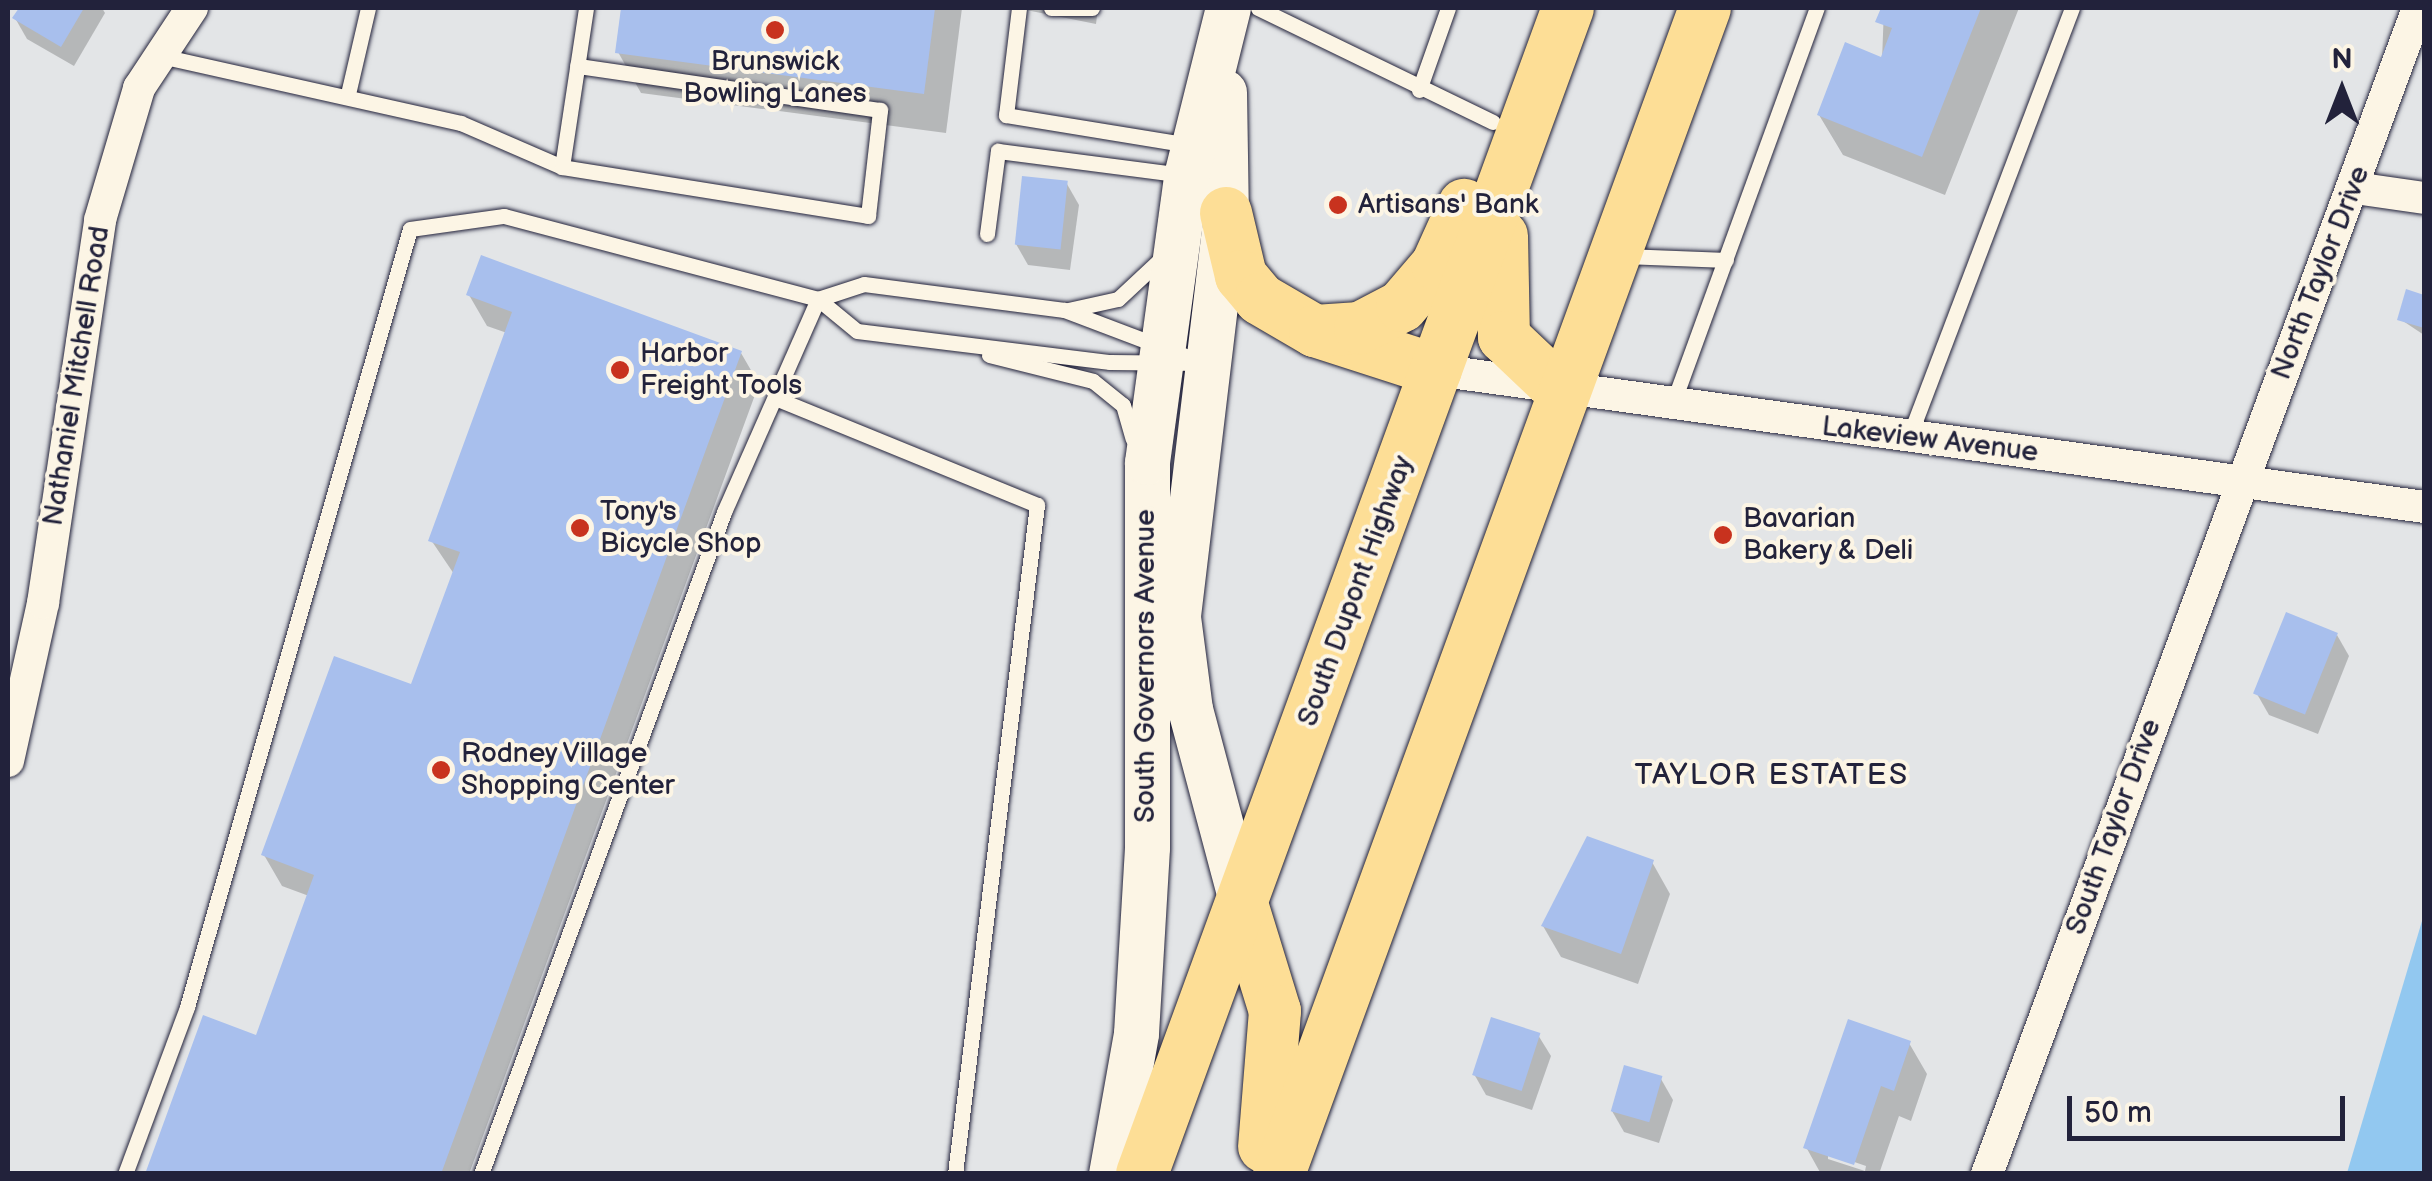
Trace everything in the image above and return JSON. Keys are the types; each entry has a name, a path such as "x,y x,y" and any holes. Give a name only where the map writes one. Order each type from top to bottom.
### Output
{"highway":[{"path":"1315,331 1383,319 1422,286 1455,235 1538,8"},
{"name":"South Dupont Highway","path":"1142,1174 1568,8"},
{"path":"1279,1174 1705,8"},
{"path":"1504,184 1501,327 1563,393"},
{"path":"1226,213 1240,276 1260,299 1315,331 1436,370"},
{"path":"1242,904 1278,1045 1259,1174"}],"main road":[{"name":"South Governors Avenue","path":"1225,26 1190,161 1176,239 1178,616 1190,709 1242,904"},
{"name":"South Governors Avenue","path":"1111,1174 1136,1033 1147,847 1144,540 1176,357 1226,213 1225,26"}],"street":[{"name":"Nathaniel Mitchell Road","path":"8,762 42,603 100,220 157,55 192,8"},
{"name":"North Taylor Drive","path":"2240,480 2355,188 2418,8"},
{"path":"2355,188 2424,198"},
{"name":"Lakeview Avenue","path":"1436,370 1563,393 2424,507"},
{"name":"South Taylor Drive","path":"1987,1174 2240,480"}],"lane":[{"path":"348,94 368,8"},
{"path":"562,167 586,8"},
{"path":"1019,8 1006,115 1190,161"},
{"path":"1050,8 1092,8"},
{"path":"1258,8 1420,90 1494,122"},
{"path":"1420,90 1448,8"},
{"path":"1672,407 1817,8"},
{"path":"1909,438 2072,8"},
{"path":"157,55 348,94 460,122 562,167 868,216 880,110 577,66"},
{"path":"986,234 998,151 1190,161"},
{"path":"125,1174 187,1007 410,229 504,216 818,299 857,331 956,347 1093,381 1116,397 1130,422 1144,540"},
{"path":"1064,310 1118,298 1176,239"},
{"path":"1613,256 1726,260"},
{"path":"481,1174 724,512 818,299 864,284 1064,310 1176,357"},
{"path":"956,347 1176,357"},
{"path":"776,398 1036,505 955,1174"}],"water":[{"path":"2422,921 2424,1173 2347,1173"}],"building":[{"path":"19,8 84,8 61,47 12,18"},
{"name":"Brunswick Bowling Lanes","path":"621,8 935,8 924,94 615,53"},
{"path":"1881,8 1981,8 1922,157 1817,115 1845,42 1881,57 1892,28 1875,22"},
{"path":"1022,176 1068,181 1061,249 1015,245"},
{"name":"Rodney Village Shopping Center","path":"481,255 742,351 441,1174 145,1174 203,1015 256,1035 314,875 261,855 334,656 411,684 460,552 428,541 512,312 466,295"},
{"path":"2406,289 2424,295 2424,328 2397,320"},
{"path":"2286,612 2338,633 2305,715 2253,694"},
{"path":"1587,836 1654,860 1621,954 1541,926"},
{"path":"1491,1017 1540,1033 1522,1091 1472,1075"},
{"path":"1848,1019 1911,1041 1894,1091 1881,1086 1854,1165 1803,1148"},
{"path":"1624,1065 1662,1076 1649,1122 1611,1111"}],"place":[{"name":"Brunswick Bowling Lanes","path":"775,30"},
{"name":"Artisans' Bank","path":"1338,205"},
{"name":"Harbor Freight Tools","path":"620,370"},
{"name":"Tony's Bicycle Shop","path":"580,528"},
{"name":"Bavarian Bakery & Deli","path":"1723,535"},
{"name":"Rodney Village Shopping Center","path":"441,770"}],"district":[{"name":"TAYLOR ESTATES","path":"1772,775"}]}
